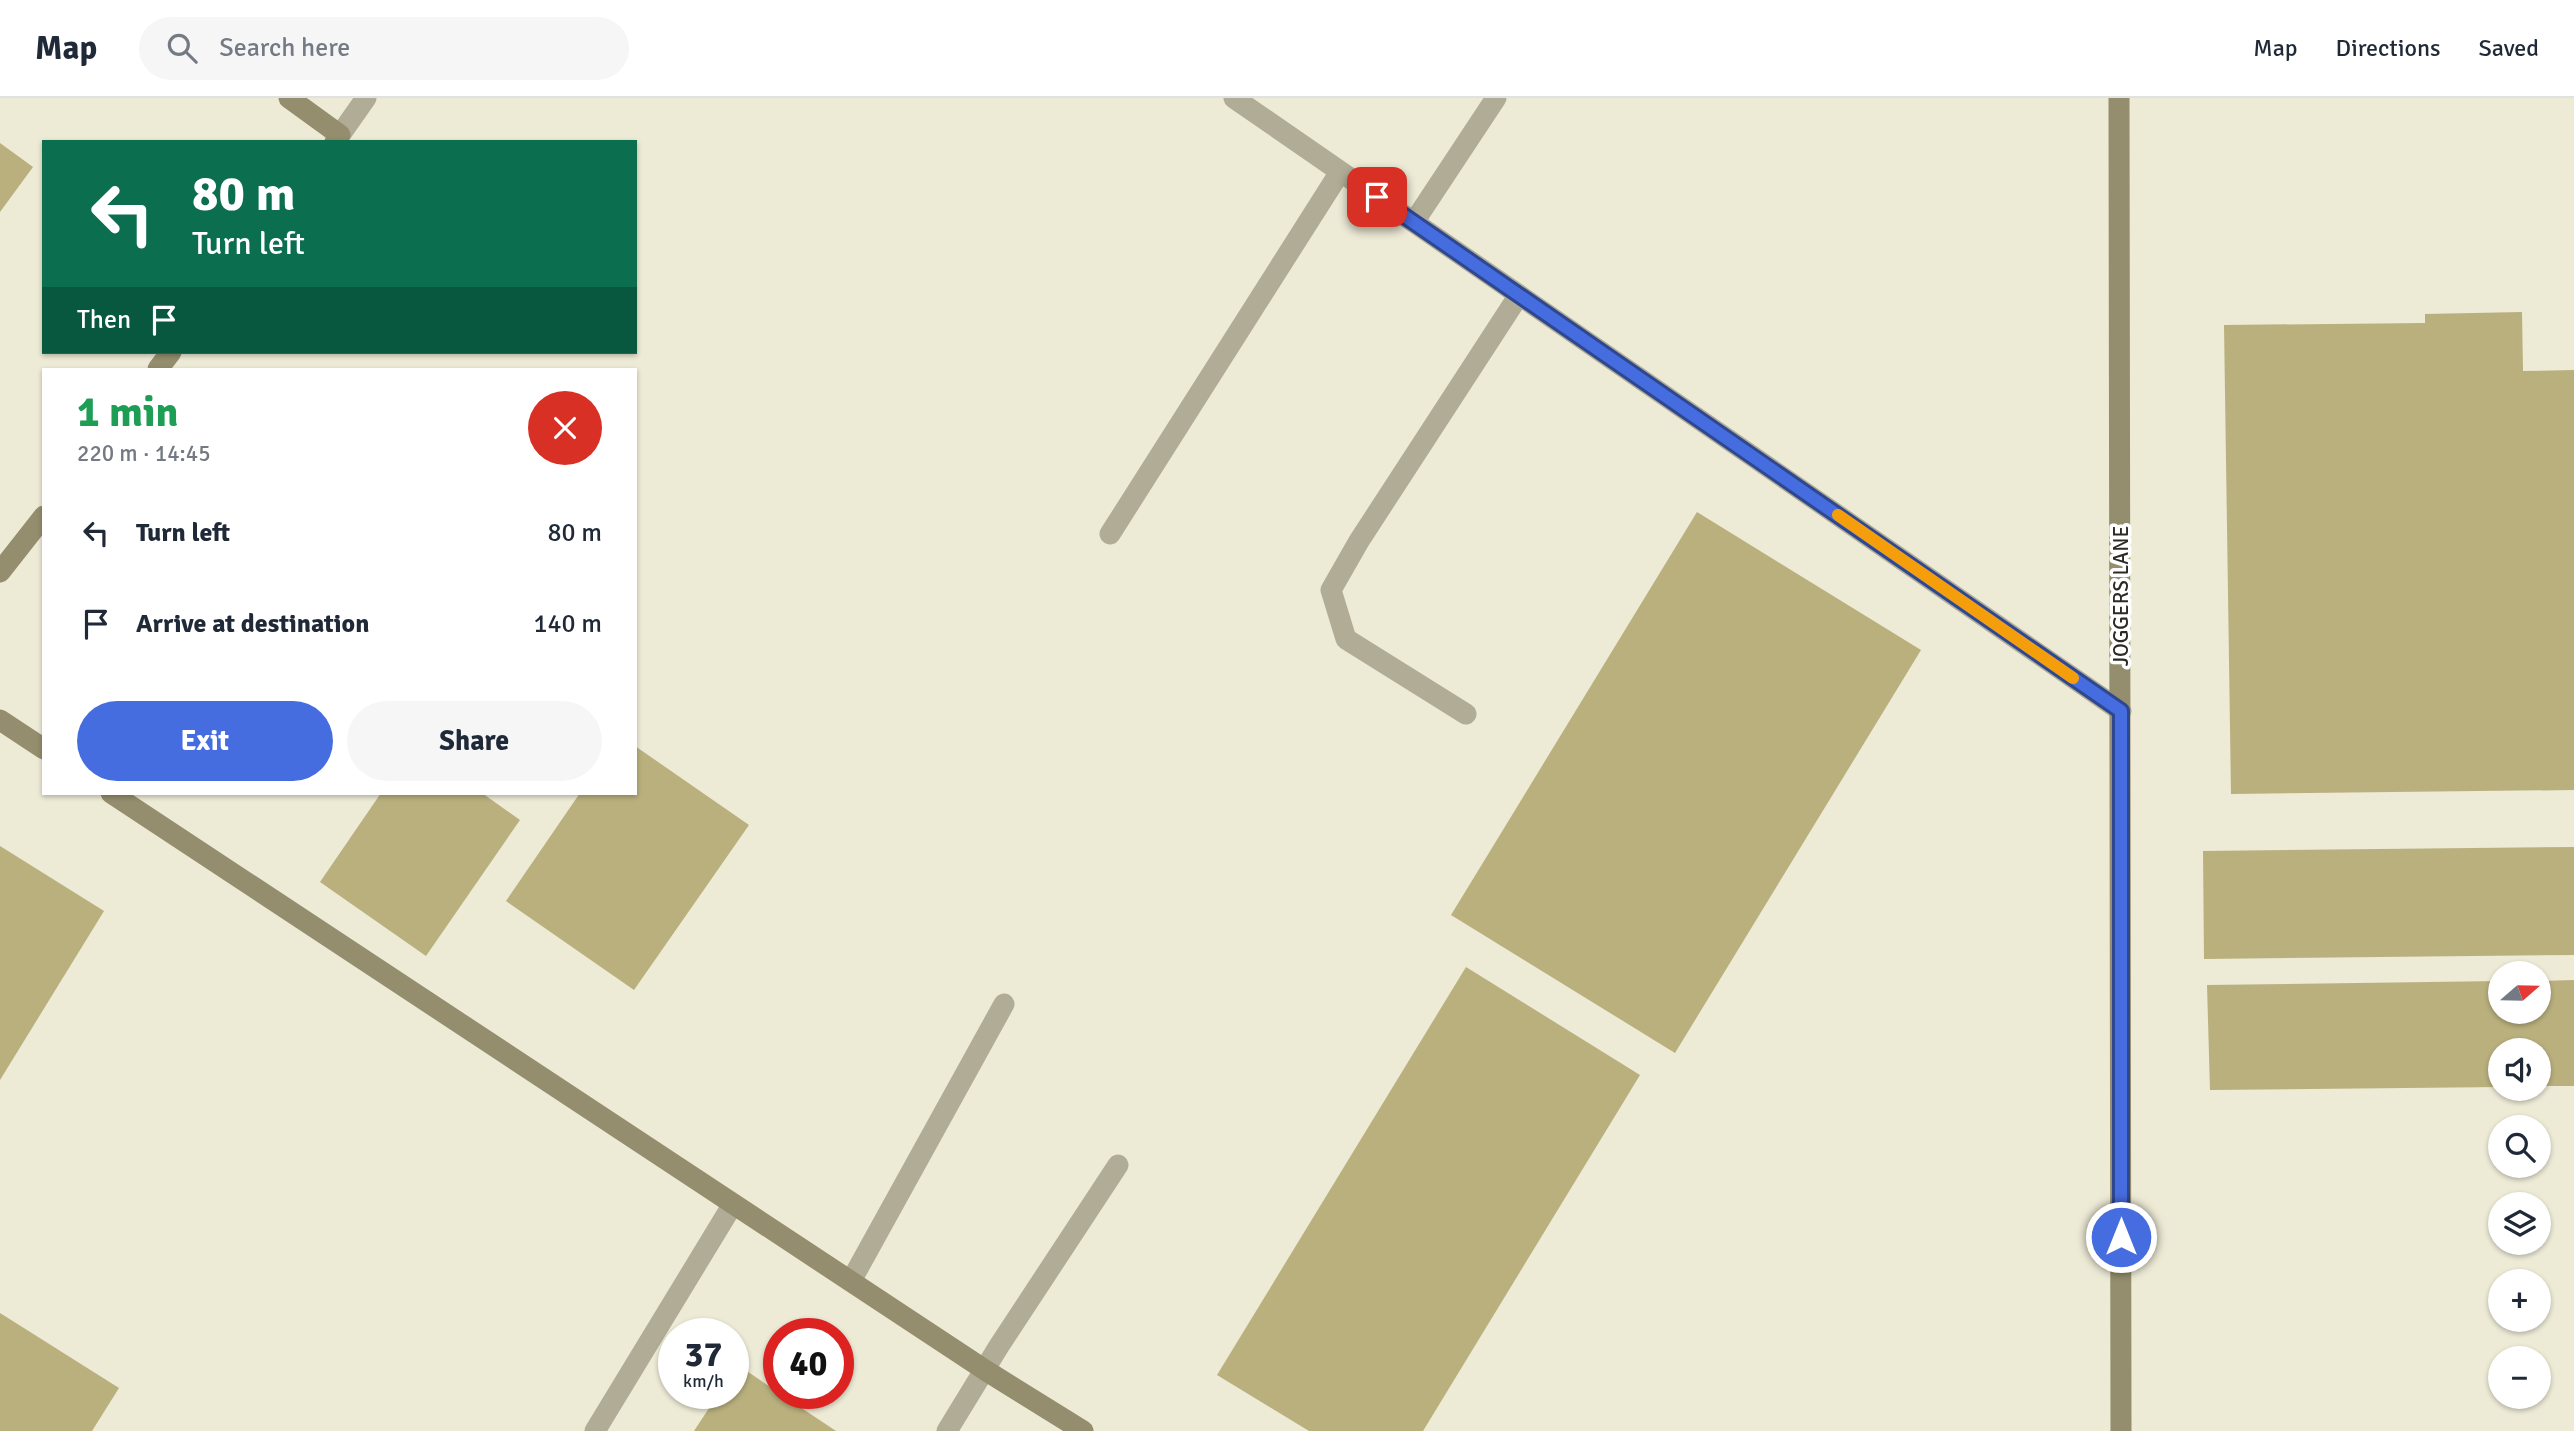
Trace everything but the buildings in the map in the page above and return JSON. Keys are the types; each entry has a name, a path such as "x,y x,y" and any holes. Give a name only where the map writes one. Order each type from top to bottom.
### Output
{"street":[{"path":"289,98 337,138 366,98"},
{"path":"1234,98 2121,711"},
{"path":"1414,222 1496,98"},
{"name":"JOGGERS LANE","path":"2119,98 2122,1431"},
{"path":"1110,534 1340,172"},
{"path":"1465,713 1346,639 1331,590 1359,541 1520,295"},
{"path":"159,368 170,354"},
{"path":"0,572 42,519"},
{"path":"0,720 42,748"},
{"path":"114,795 985,1370 1083,1431"},
{"path":"851,1281 1004,1004"},
{"path":"947,1431 1118,1164"},
{"path":"595,1431 733,1204"}],"slow traffic":[{"path":"1838,515 2073,678"}],"route":[{"path":"1377,197 2121,711 2121,1237"}]}
